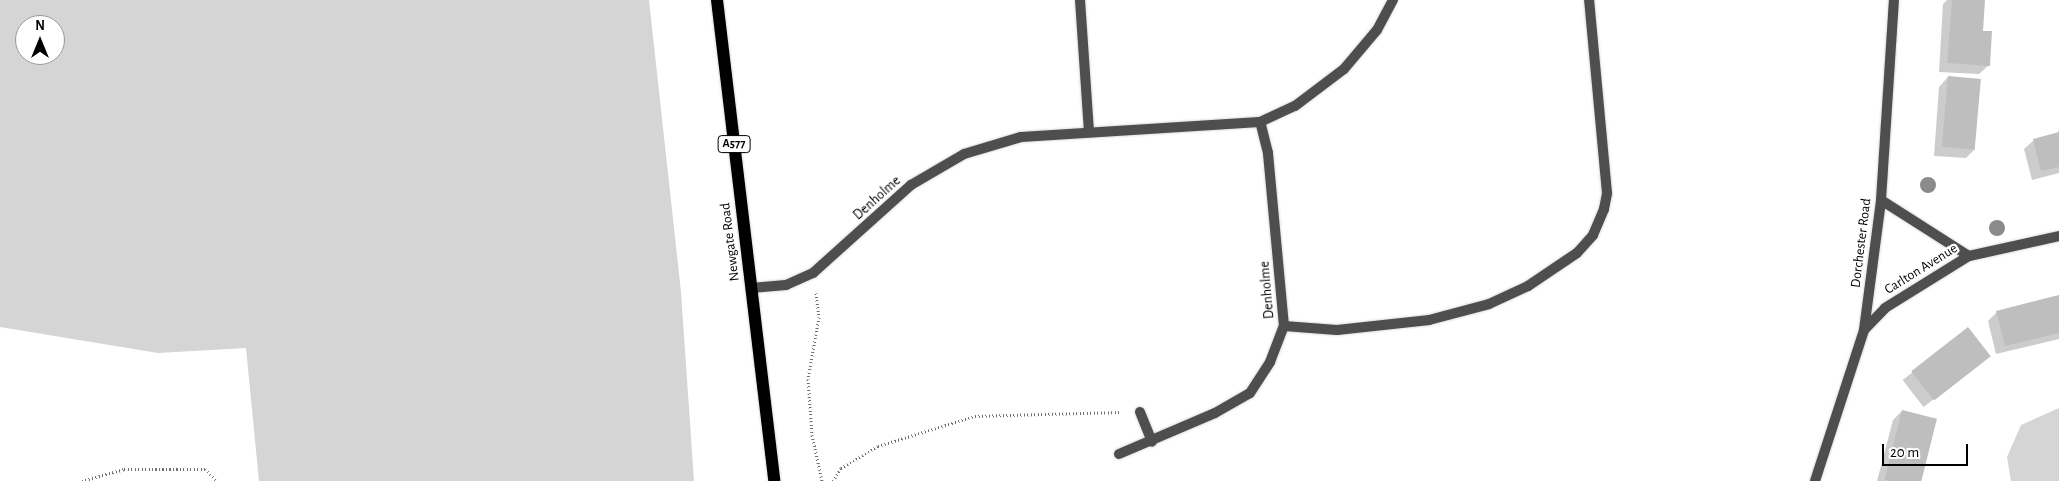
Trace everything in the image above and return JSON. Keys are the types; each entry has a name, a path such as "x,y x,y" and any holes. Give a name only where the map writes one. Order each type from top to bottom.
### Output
{"main road":[{"name":"Newgate Road","path":"717,0 774,481"}],"street":[{"path":"1080,0 1090,132"},
{"name":"Denholme","path":"751,288 786,285 813,273 911,185 964,154 1021,137 1260,122 1295,106 1344,69 1377,30 1393,0"},
{"path":"1284,326 1337,330 1429,320 1488,304 1528,286 1577,253 1593,235 1604,209 1607,193 1589,0"},
{"name":"Dorchester Road","path":"1816,481 1864,330 1881,200 1894,0"},
{"name":"Denholme","path":"1119,454 1152,442 1215,413 1250,393 1270,362 1284,326 1268,153 1260,122"},
{"path":"1881,200 1968,256"},
{"name":"Carlton Avenue","path":"1864,330 1885,308 1968,256 2059,236"},
{"path":"1140,412 1152,442"}],"path":[{"path":"813,273 819,317 808,379 812,435 822,481"},
{"path":"833,481 841,468 878,446 975,416 1140,412"},
{"path":"82,481 124,469 205,469 217,481"}],"shaded area":[{"path":"0,0 649,0 681,292 694,481 259,481 246,348 158,353 0,327"},
{"path":"2059,408 2059,481 2011,481 2007,457 2021,425"}],"building":[{"path":"1952,0 1985,0 1983,31 1992,31 1990,66 1947,63"},
{"path":"1948,76 1981,79 1975,150 1942,147"},
{"path":"2059,132 2059,167 2041,171 2033,139"},
{"path":"2059,295 2059,333 2005,346 1996,311"},
{"path":"1968,327 1991,356 1934,400 1911,371"},
{"path":"1902,410 1937,419 1921,481 1885,480"}]}
